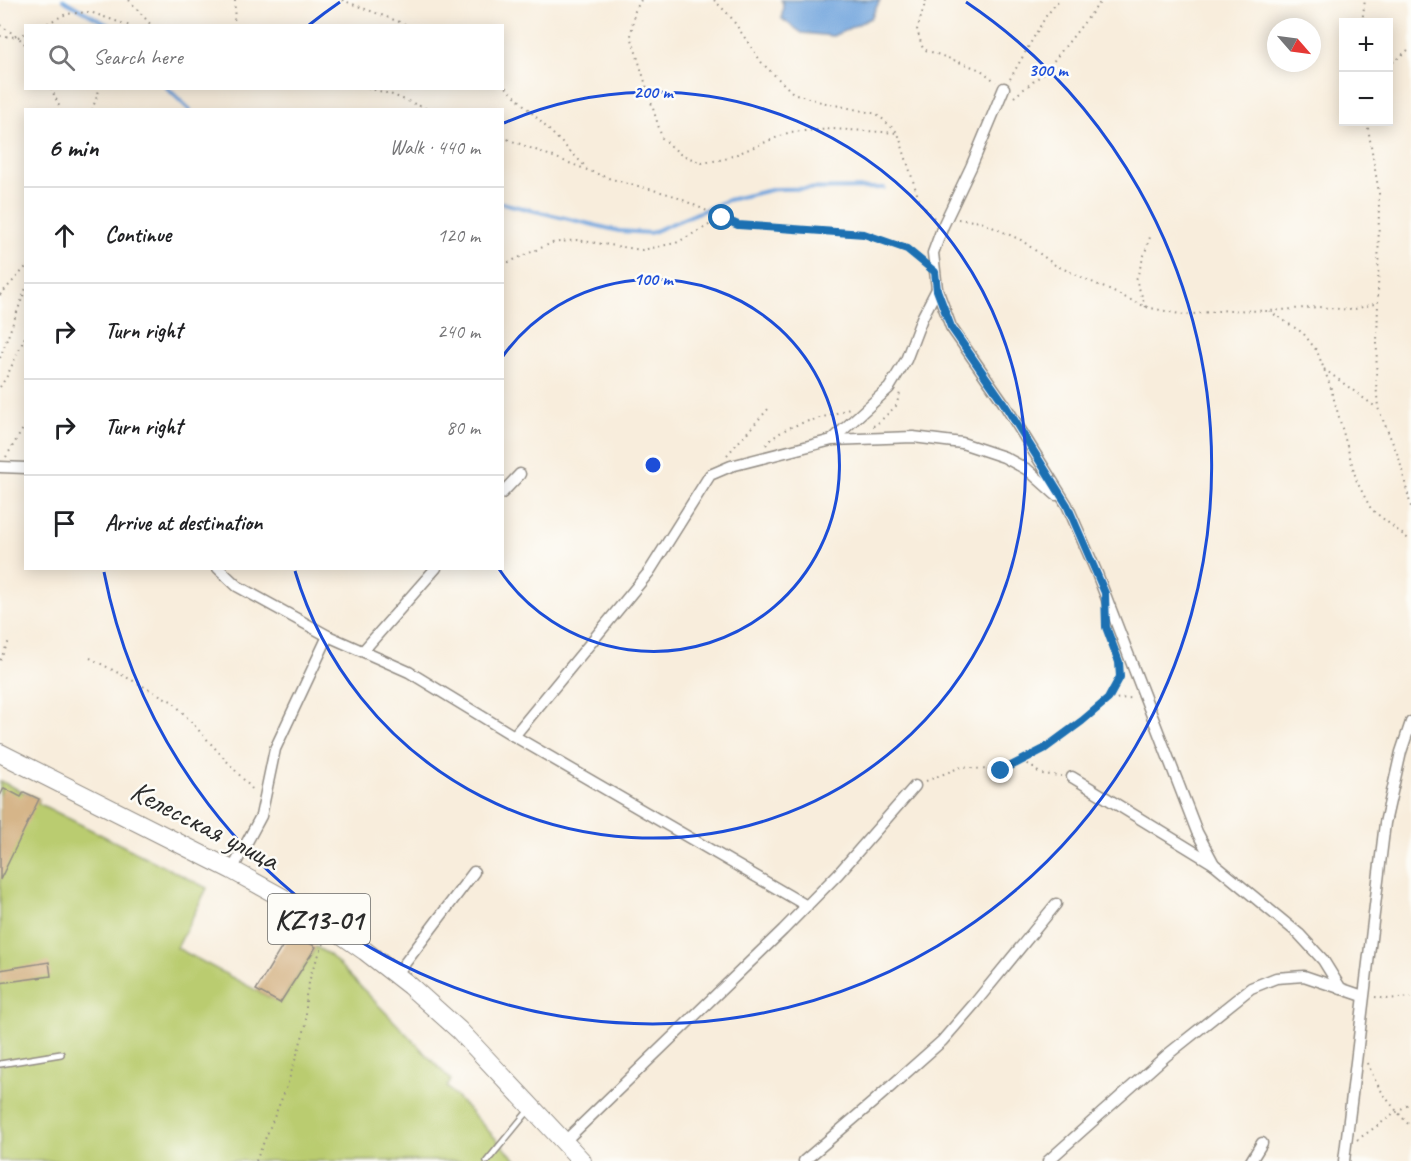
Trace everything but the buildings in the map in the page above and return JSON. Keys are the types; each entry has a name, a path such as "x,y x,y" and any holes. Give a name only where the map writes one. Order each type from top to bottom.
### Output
{"main road":[{"name":"Келесская улица","path":"0,753 232,870 331,927 396,975 459,1030 582,1161"}],"street":[{"path":"1005,88 933,253 937,290 951,327 1003,402 1067,505 1096,571 1197,832 1215,864"},
{"path":"832,440 890,388 906,360 922,318 937,290"},
{"path":"514,736 649,572 710,476 731,466 832,440 913,437 962,443 1004,457 1028,470 1067,505"},
{"path":"3,462 24,467"},
{"path":"504,492 520,474"},
{"path":"220,570 237,585 328,636 410,672 514,736 807,906"},
{"path":"363,651 434,570"},
{"path":"232,870 261,816 275,749 328,636"},
{"path":"1344,1161 1384,823 1401,752 1411,722"},
{"path":"1072,777 1215,864 1299,934 1323,960 1341,989"},
{"path":"565,1141 807,906 915,786"},
{"path":"396,975 474,872"},
{"path":"804,1161 942,1041 1056,904"},
{"path":"1048,1161 1167,1055 1251,988 1276,978 1305,976 1363,996"},
{"path":"1251,1161 1262,1143"}],"lane":[{"path":"0,1064 61,1054"},
{"path":"487,1161 532,1107"}],"path":[{"path":"129,0 150,24"},
{"path":"234,24 236,0"},
{"path":"342,0 405,24"},
{"path":"641,0 634,13 631,36 662,138 680,154 702,163 725,159 790,132 833,129 898,134"},
{"path":"714,0 730,16 762,63 793,93 821,102 877,114 898,134 920,203 945,222 981,222 1021,240 1055,265 1146,307 1184,315 1227,310 1269,311 1318,308 1352,310 1378,303"},
{"path":"926,0 917,30 923,50 981,70 1005,88 1046,16 1059,0"},
{"path":"994,113 1044,73 1102,0"},
{"path":"1363,18 1365,0"},
{"path":"46,24 66,14 90,12 124,24"},
{"path":"0,25 24,43"},
{"path":"0,36 24,36"},
{"path":"1393,63 1411,49"},
{"path":"504,85 589,170"},
{"path":"52,90 61,108"},
{"path":"93,108 99,90"},
{"path":"375,90 425,108"},
{"path":"1368,126 1379,193 1376,382 1378,408 1400,458 1411,507"},
{"path":"504,138 609,177 672,195 738,225 864,234 907,249 935,272"},
{"path":"504,262 509,262 552,243 577,240 642,250 676,243 722,218"},
{"path":"1146,307 1136,280 1151,234"},
{"path":"0,296 24,269"},
{"path":"0,358 24,293"},
{"path":"1269,311 1304,333 1317,351 1330,385 1357,482 1371,509 1411,541"},
{"path":"0,387 24,339"},
{"path":"1324,369 1378,408"},
{"path":"710,476 769,408"},
{"path":"753,460 773,436 800,423 848,408"},
{"path":"3,462 24,427"},
{"path":"0,660 9,641"},
{"path":"90,658 173,702 264,802"},
{"path":"915,786 960,767 1001,771 1044,749 1108,699 1120,677 1119,662"},
{"path":"1108,699 1145,698"},
{"path":"1023,760 1041,774 1072,777"},
{"path":"256,1161 287,1086 306,1025 306,996 312,970 331,927"},
{"path":"1363,996 1386,999 1411,996"},
{"path":"1366,1057 1373,1079 1386,1099 1411,1127"},
{"path":"1345,1149 1411,1102"}],"green space":[{"path":"0,781 39,799 38,803 207,888 177,948 280,1003 316,947 330,955 451,1080 447,1087 517,1161 0,1161"}],"water":[{"path":"781,0 880,0 871,18 833,36 802,33 782,19 783,3"}],"waterway":[{"path":"63,0 106,24"},
{"path":"169,90 188,108"},
{"path":"504,203 619,231 650,233 728,200 775,189 884,188"}],"route":[{"path":"722,218 738,225 864,234 907,249 935,272 937,290 951,327 1003,402 1067,505 1105,593 1106,627 1119,662 1120,677 1108,699 1082,721 1044,749 1001,771"}]}
